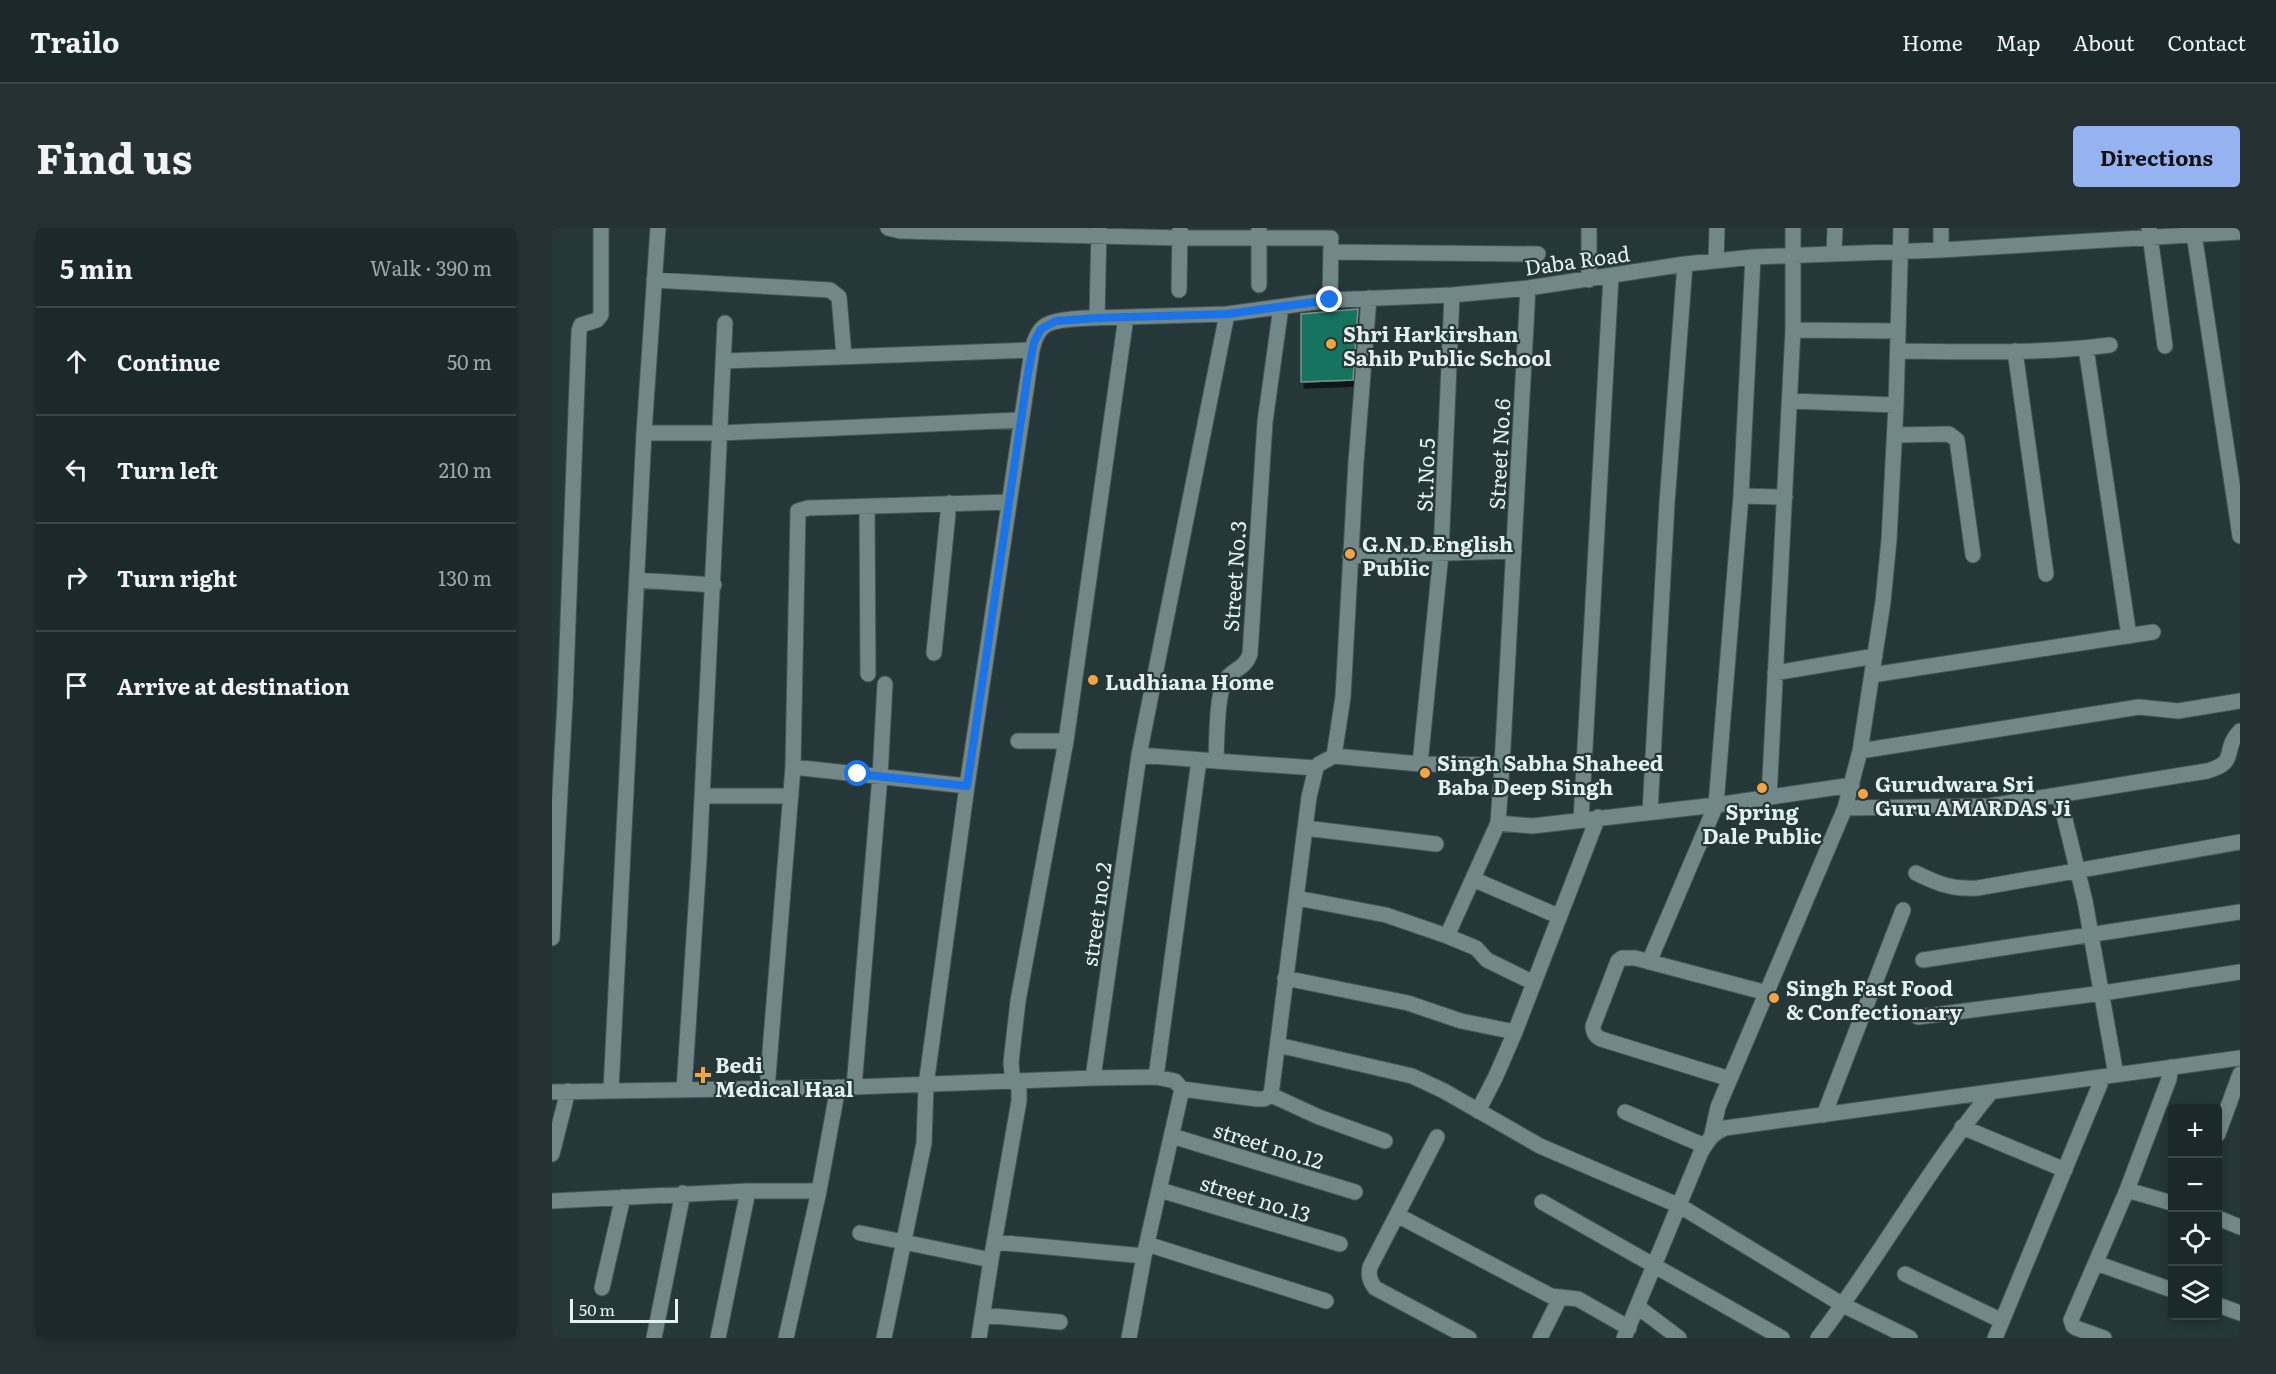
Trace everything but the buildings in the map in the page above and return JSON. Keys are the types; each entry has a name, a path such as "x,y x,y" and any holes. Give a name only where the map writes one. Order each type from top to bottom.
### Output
{"street":[{"path":"552,938 565,702 579,331 581,325 597,320 601,315 601,228"},
{"path":"611,1090 644,433 658,228"},
{"path":"888,228 900,231 1259,232 1539,254"},
{"path":"1589,228 1589,280"},
{"path":"1716,261 1717,228"},
{"path":"1769,798 1793,330 1793,228"},
{"path":"1834,228 1834,253"},
{"path":"1397,1215 1547,1294 1560,1298 1578,1299 1586,1303 1627,1333 1701,1152 1709,1140 1718,1107 1845,808 1852,785 1875,656 1888,550 1895,435 1901,228"},
{"path":"1941,228 1941,250"},
{"path":"1097,318 1098,232"},
{"path":"1259,232 1259,285"},
{"path":"2149,232 2165,346"},
{"name":"Daba Road","path":"1032,350 1041,329 1056,321 1227,314 1330,300 1452,295 1589,280 1685,264 1792,255 1941,250 2149,232 2194,234 2240,232"},
{"path":"1179,290 1180,233"},
{"path":"2194,234 2235,465 2240,536"},
{"path":"1330,300 1331,239"},
{"path":"1649,962 1716,805 1742,496 1754,258"},
{"path":"1650,812 1667,503 1685,264"},
{"path":"1581,820 1611,276"},
{"path":"654,280 830,290 839,297 844,356"},
{"name":"Street No.6","path":"1498,823 1528,288"},
{"name":"St.No.5","path":"1420,764 1442,553 1452,295"},
{"path":"1334,756 1343,697 1350,556 1370,298"},
{"name":"Street No.3","path":"1216,761 1221,691 1229,675 1244,667 1250,654 1265,422 1281,307"},
{"name":"street no.2","path":"1093,1078 1139,756 1227,314"},
{"path":"979,1338 990,1260 1019,1101 1019,1089 1012,1074 1011,1062 1018,1001 1066,741 1126,317"},
{"path":"684,1090 703,796 725,323"},
{"path":"1793,330 1898,331"},
{"path":"1898,351 2015,351 2110,345"},
{"path":"2086,348 2129,636"},
{"path":"725,361 1032,350 967,786 926,1085 924,1143 884,1338"},
{"path":"2015,351 2046,574"},
{"path":"1790,401 1896,405"},
{"path":"644,433 720,433 1021,420"},
{"path":"1895,435 1949,434 1955,436 1973,555"},
{"path":"1742,496 1785,497"},
{"path":"767,1089 793,767 798,511 808,508 1009,501"},
{"path":"934,653 949,503"},
{"path":"867,507 868,674"},
{"path":"1350,556 1514,551"},
{"path":"637,580 714,585"},
{"path":"1872,675 2153,632"},
{"path":"1775,674 1875,656"},
{"path":"854,1087 880,776 885,684"},
{"path":"1860,750 2139,707 2178,711 2240,700"},
{"path":"1845,808 1989,806 2222,768 2229,763 2233,742 2240,731"},
{"path":"1018,741 1066,741"},
{"path":"1139,756 1316,768"},
{"path":"1271,1095 1309,797 1316,768 1334,756 1420,764 1502,765"},
{"path":"1156,1077 1199,760"},
{"path":"793,767 967,786"},
{"path":"1447,936 1498,823 1532,826 1716,805 1852,785"},
{"path":"1995,1338 2065,1170 2109,1076 2103,993 2059,795"},
{"path":"703,796 791,796"},
{"path":"1478,1111 1515,1032 1598,817"},
{"path":"1305,828 1436,844"},
{"path":"1916,873 1943,886 1967,889 2240,842"},
{"path":"1473,879 1558,916"},
{"path":"1296,898 1386,915 1447,936 1476,948 1487,960 1534,983"},
{"path":"1824,1115 1903,910"},
{"path":"1923,960 2240,912"},
{"path":"1730,1079 1596,1036 1593,1026 1618,961 1627,957 1767,993"},
{"path":"1918,1017 2103,993 2240,972"},
{"path":"1285,978 1408,1004 1461,1021 1515,1032"},
{"path":"1278,1045 1412,1076 1540,1146 1680,1206 1843,1305 1911,1338"},
{"path":"1709,1140 1725,1128 2240,1058"},
{"path":"2104,1338 2076,1328 2071,1320 2127,1190 2169,1079 2171,1067"},
{"path":"2222,1121 2240,1074"},
{"path":"552,1092 854,1087 1156,1077 1175,1081 1182,1089 1257,1099 1264,1099 1271,1095"},
{"path":"786,1338 819,1191 838,1087"},
{"path":"1129,1338 1182,1089"},
{"path":"552,1154 568,1091"},
{"path":"1818,1338 1843,1305 1962,1127 1991,1092"},
{"path":"1271,1095 1319,1117 1385,1141"},
{"path":"1625,1112 1709,1140"},
{"path":"1962,1127 2065,1170"},
{"name":"street no.12","path":"1172,1136 1354,1192"},
{"path":"1437,1137 1370,1267 1369,1274 1376,1288 1469,1338"},
{"name":"street no.13","path":"1160,1190 1340,1244"},
{"path":"2127,1190 2168,1202"},
{"path":"718,1338 748,1191"},
{"path":"552,1201 683,1193 819,1191"},
{"path":"654,1338 683,1193"},
{"path":"602,1288 623,1197"},
{"path":"1542,1202 1782,1338"},
{"path":"2222,1220 2240,1227"},
{"path":"860,1233 990,1260"},
{"path":"994,1242 1146,1250 1326,1301"},
{"path":"2096,1263 2168,1289"},
{"path":"1905,1274 2002,1321"},
{"path":"1540,1338 1560,1298"},
{"path":"1638,1307 1679,1338"},
{"path":"2222,1307 2240,1313"},
{"path":"983,1315 1060,1322"}],"place":[{"name":"Shri Harkirshan Sahib Public School","path":"1331,344"},
{"name":"G.N.D.English Public","path":"1350,554"},
{"name":"Ludhiana Home","path":"1093,680"},
{"name":"Singh Sabha Shaheed Baba Deep Singh","path":"1425,773"},
{"name":"Spring Dale Public","path":"1762,788"},
{"name":"Gurudwara Sri Guru AMARDAS Ji","path":"1863,794"},
{"name":"Singh Fast Food & Confectionary","path":"1774,998"},
{"name":"Bedi Medical Haal","path":"703,1075"}],"route":[{"path":"858,774 967,786 1028,373 1034,342 1041,329 1056,321 1227,314 1330,300"}]}
